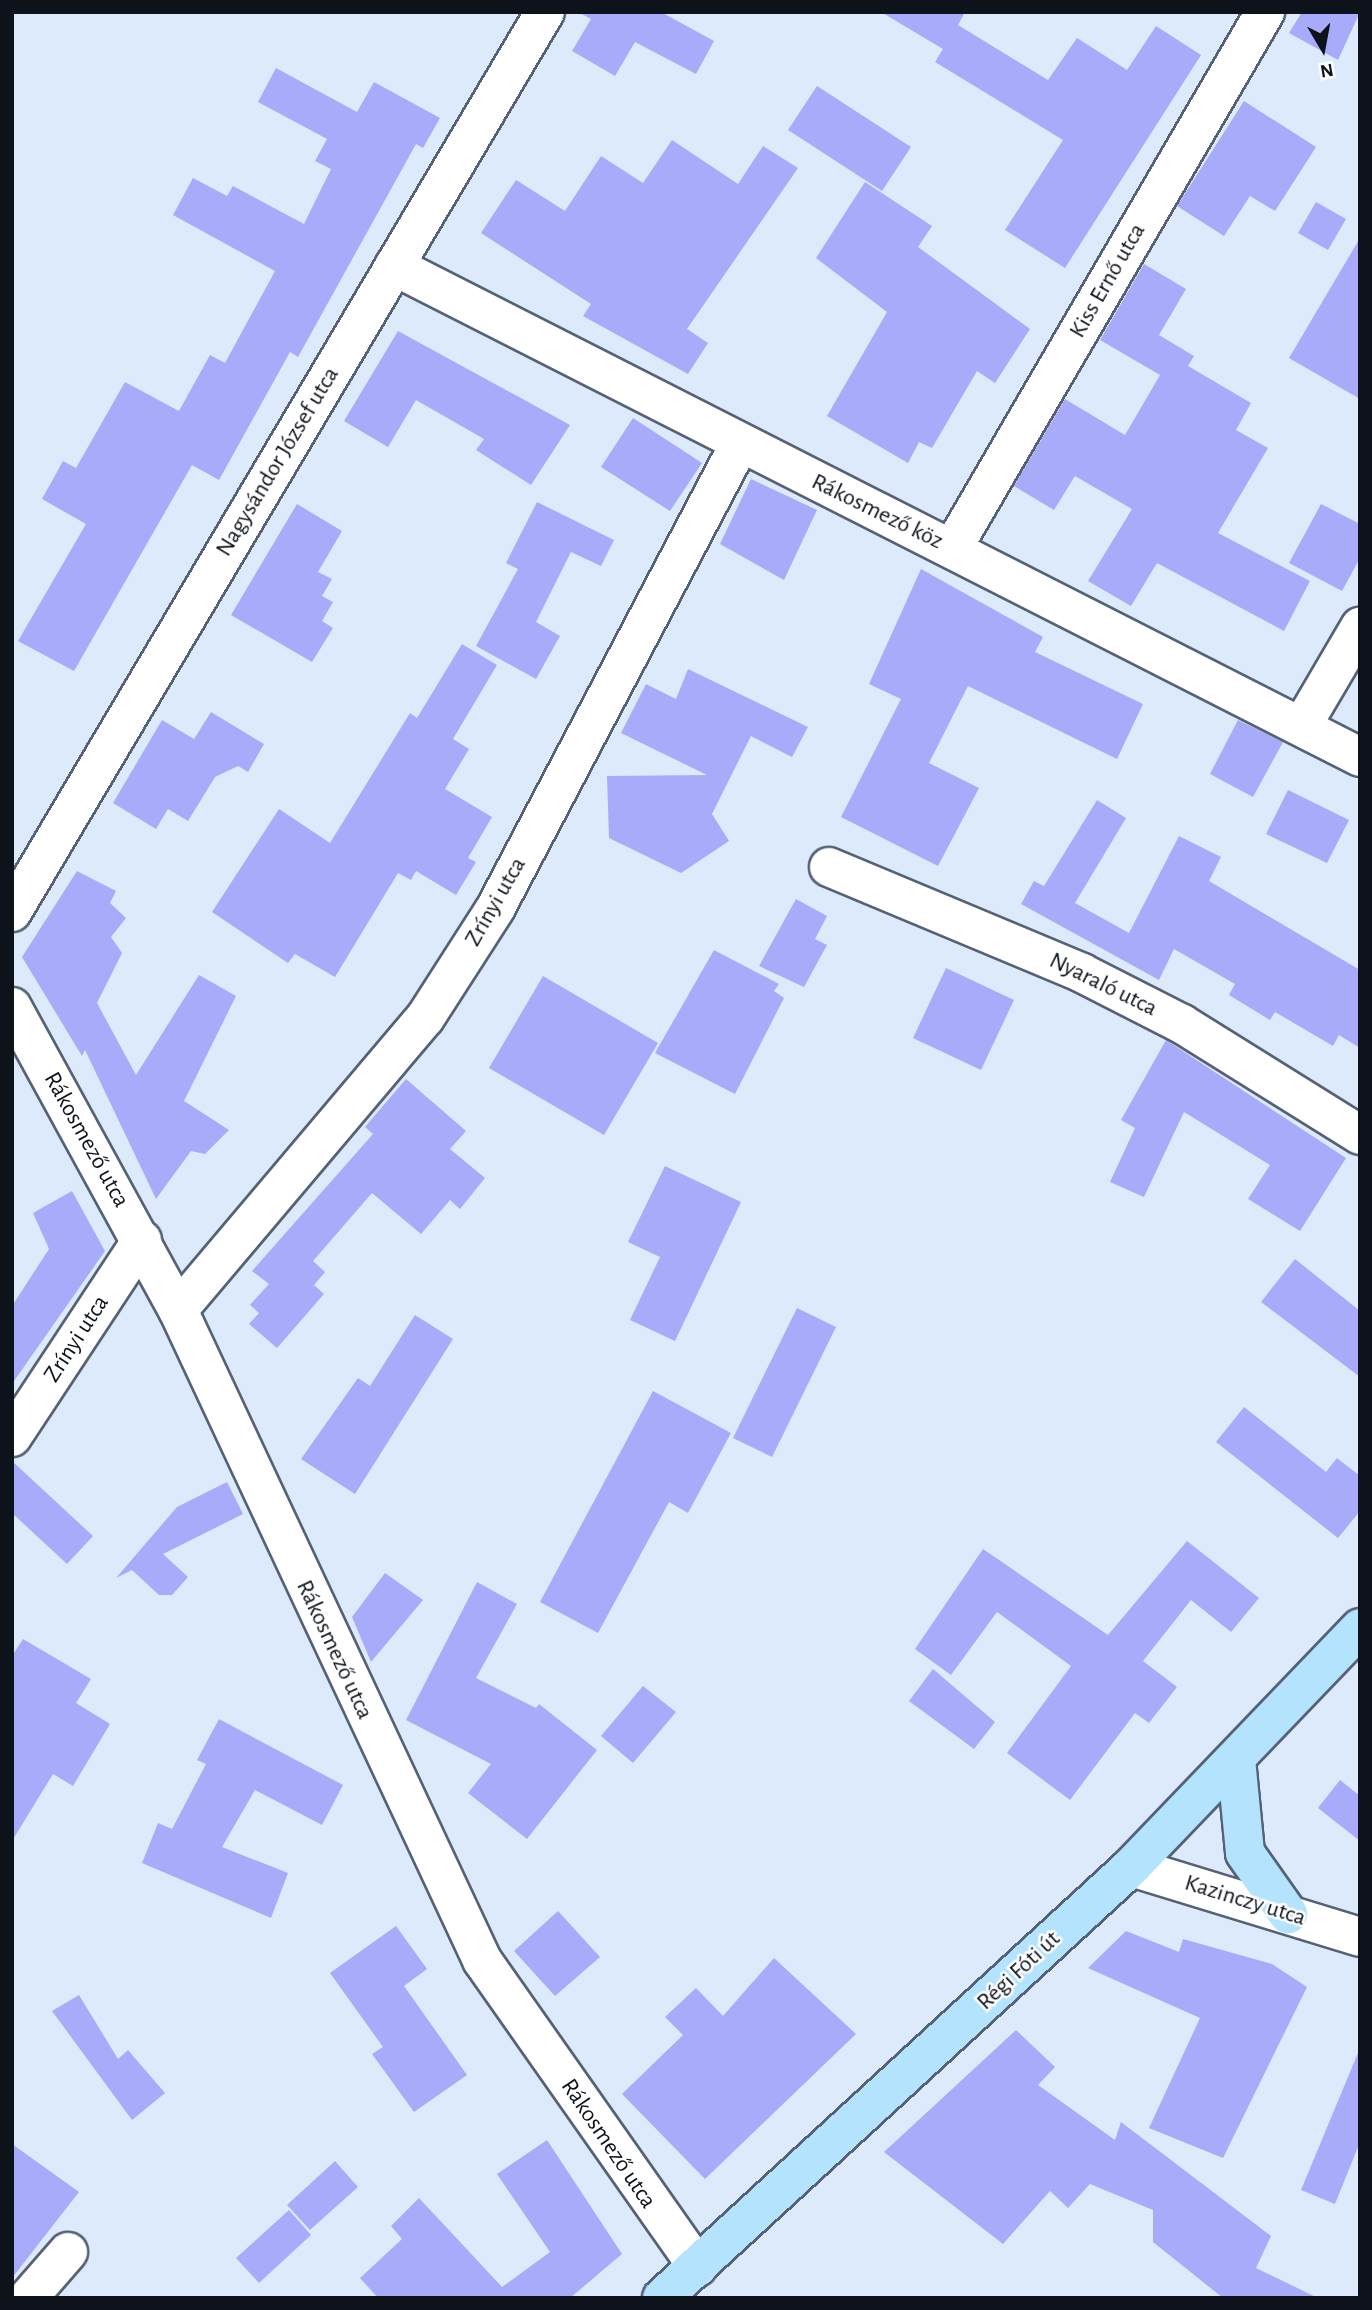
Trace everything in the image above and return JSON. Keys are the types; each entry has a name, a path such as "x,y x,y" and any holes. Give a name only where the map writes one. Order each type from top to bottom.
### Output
{"main road":[{"name":"Régi Fóti út","path":"662,2298 1130,1867 1360,1628"},
{"path":"1236,1759 1245,1853 1288,1914"}],"street":[{"name":"Nagysándor József utca","path":"12,912 545,12"},
{"name":"Kiss Ernő utca","path":"952,549 1265,12"},
{"name":"Rákosmező köz","path":"394,266 738,445 1303,724 1360,757"},
{"name":"Zrínyi utca","path":"178,1310 425,1018 495,909 738,445"},
{"path":"1303,724 1360,627"},
{"name":"Nyaraló utca","path":"829,867 1093,978 1182,1024 1360,1135"},
{"name":"Rákosmező utca","path":"12,1007 178,1310 482,1960 698,2267"},
{"name":"Zrínyi utca","path":"12,1437 142,1240"},
{"name":"Kazinczy utca","path":"1130,1867 1360,1937"},
{"path":"28,2298 68,2252"}],"building":[{"path":"578,12 661,12 714,41 696,74 635,42 615,76 572,51 591,19"},
{"path":"881,12 965,12 958,25 1048,80 1077,38 1127,70 1156,26 1201,55 1065,268 1005,230 1063,140 935,62 943,49"},
{"path":"1302,12 1360,12 1338,60 1289,33"},
{"path":"276,68 357,112 374,82 440,118 423,148 416,144 298,357 290,352 219,480 192,465 74,671 18,641 86,524 42,499 63,461 76,468 125,382 179,411 210,355 225,363 275,271 173,215 193,178 227,196 233,186 304,224 331,169 315,161 327,139 258,102"},
{"path":"817,86 911,147 882,191 788,130"},
{"path":"1244,101 1316,147 1275,211 1250,196 1224,236 1177,206"},
{"path":"672,140 738,184 763,146 798,168 687,329 708,343 688,374 583,316 591,304 481,233 516,180 565,211 601,156 643,183"},
{"path":"865,182 932,226 918,247 1030,329 995,383 977,371 932,448 919,442 908,463 827,416 887,312 816,258"},
{"path":"1316,202 1346,219 1328,250 1298,233"},
{"path":"1360,238 1360,399 1289,358"},
{"path":"1144,264 1186,289 1159,335 1194,356 1188,366 1251,403 1236,430 1268,448 1218,533 1310,581 1284,631 1157,563 1131,606 1088,581 1132,509 1075,476 1054,510 1014,486 1065,399 1125,435 1160,375 1100,340"},
{"path":"398,331 570,425 531,485 476,450 484,439 416,400 388,447 344,421"},
{"path":"633,418 702,463 670,511 601,467"},
{"path":"751,479 817,510 784,580 720,544"},
{"path":"537,502 614,540 601,566 571,552 536,622 560,636 536,679 476,646 518,569 506,563"},
{"path":"297,504 342,531 318,572 332,579 322,596 333,602 322,621 333,628 312,662 231,615"},
{"path":"1321,504 1360,524 1360,558 1342,591 1289,563"},
{"path":"921,569 1043,637 1035,652 1143,704 1117,759 968,686 929,763 979,788 938,866 841,817 901,699 869,684"},
{"path":"462,644 497,665 453,739 469,749 445,789 492,817 468,858 476,862 456,895 416,871 411,880 398,873 335,977 295,954 288,963 212,912 279,809 330,843 410,713 417,718"},
{"path":"688,669 808,727 792,757 751,736 712,814 729,841 681,873 609,838 607,776 707,775 621,733 646,684 676,699"},
{"path":"211,712 264,744 248,772 238,766 215,777 188,821 168,809 156,829 113,803 162,720 194,739"},
{"path":"1238,720 1283,742 1253,797 1210,774"},
{"path":"1288,790 1349,820 1327,863 1266,834"},
{"path":"1097,800 1126,818 1075,903 1129,933 1179,836 1221,857 1209,881 1360,970 1360,1048 1339,1035 1333,1046 1275,1012 1270,1020 1229,995 1235,984 1174,949 1159,980 1021,904 1034,881 1044,886"},
{"path":"77,871 116,891 110,903 126,918 111,937 122,953 97,1003 136,1075 199,975 236,996 184,1101 229,1130 205,1154 191,1151 156,1199 85,1050 82,1056 22,957"},
{"path":"796,899 827,916 815,939 827,945 804,987 759,966"},
{"path":"714,950 779,984 774,991 784,998 735,1094 655,1053"},
{"path":"946,968 1014,1000 981,1070 913,1038"},
{"path":"543,976 658,1043 604,1135 489,1068"},
{"path":"1166,1040 1346,1158 1300,1231 1248,1199 1270,1165 1184,1112 1144,1197 1110,1182 1135,1128 1121,1120"},
{"path":"406,1079 466,1131 450,1149 485,1178 460,1209 450,1200 421,1234 372,1193 313,1261 325,1272 314,1285 324,1294 277,1348 249,1324 259,1313 250,1305 269,1284 252,1271 373,1134 365,1127"},
{"path":"665,1166 741,1202 675,1341 630,1320 660,1257 628,1242"},
{"path":"72,1191 105,1251 12,1384 12,1306 49,1249 33,1213"},
{"path":"1295,1259 1360,1311 1360,1377 1261,1302"},
{"path":"797,1308 836,1327 772,1457 733,1438"},
{"path":"415,1315 453,1339 355,1494 301,1459 358,1378 370,1386"},
{"path":"653,1391 731,1433 688,1513 669,1502 598,1633 540,1602"},
{"path":"1244,1407 1326,1472 1337,1458 1360,1476 1360,1511 1338,1538 1216,1442"},
{"path":"12,1461 93,1536 67,1564 12,1513"},
{"path":"227,1482 243,1514 163,1554 188,1577 172,1595 159,1595 132,1570 116,1578 177,1507"},
{"path":"1187,1541 1259,1598 1231,1632 1191,1600 1143,1661 1177,1687 1149,1723 1135,1713 1070,1800 1007,1753 1071,1666 997,1612 951,1675 915,1649 983,1549 1108,1635"},
{"path":"385,1573 423,1600 371,1662 352,1617"},
{"path":"477,1582 517,1604 476,1678 536,1708 539,1704 597,1750 527,1839 468,1793 491,1764 406,1720"},
{"path":"23,1639 91,1679 76,1703 110,1724 73,1786 53,1774 12,1841 12,1656"},
{"path":"933,1669 995,1722 974,1749 909,1701"},
{"path":"643,1686 676,1712 633,1763 601,1736"},
{"path":"219,1719 343,1785 322,1825 255,1790 222,1847 288,1873 271,1918 142,1863 158,1823 172,1829 206,1764 197,1760"},
{"path":"1340,1780 1360,1796 1360,1841 1318,1808"},
{"path":"558,1911 600,1957 555,1996 514,1951"},
{"path":"396,1926 427,1969 404,1986 467,2075 414,2112 372,2054 383,2047 330,1973"},
{"path":"1126,1931 1179,1952 1183,1939 1272,1964 1307,1987 1223,2158 1149,2128 1200,2018 1088,1968"},
{"path":"774,1958 856,2034 705,2179 622,2094 683,2035 665,2017 696,1988 723,2016"},
{"path":"79,1995 118,2059 128,2050 165,2093 132,2120 52,2011"},
{"path":"1016,2030 1055,2067 1038,2085 1115,2140 1121,2122 1271,2236 1256,2268 1318,2298 1223,2298 1153,2242 1153,2210 1090,2184 1068,2208 1050,2191 1003,2244 884,2152"},
{"path":"1360,2048 1360,2142 1335,2204 1301,2190"},
{"path":"547,2140 622,2254 570,2298 378,2298 360,2278 402,2239 391,2226 419,2198 502,2287 550,2252 497,2174"},
{"path":"12,2144 79,2192 12,2278"},
{"path":"335,2161 358,2187 310,2230 287,2205"},
{"path":"289,2210 311,2235 259,2283 236,2258"}]}
